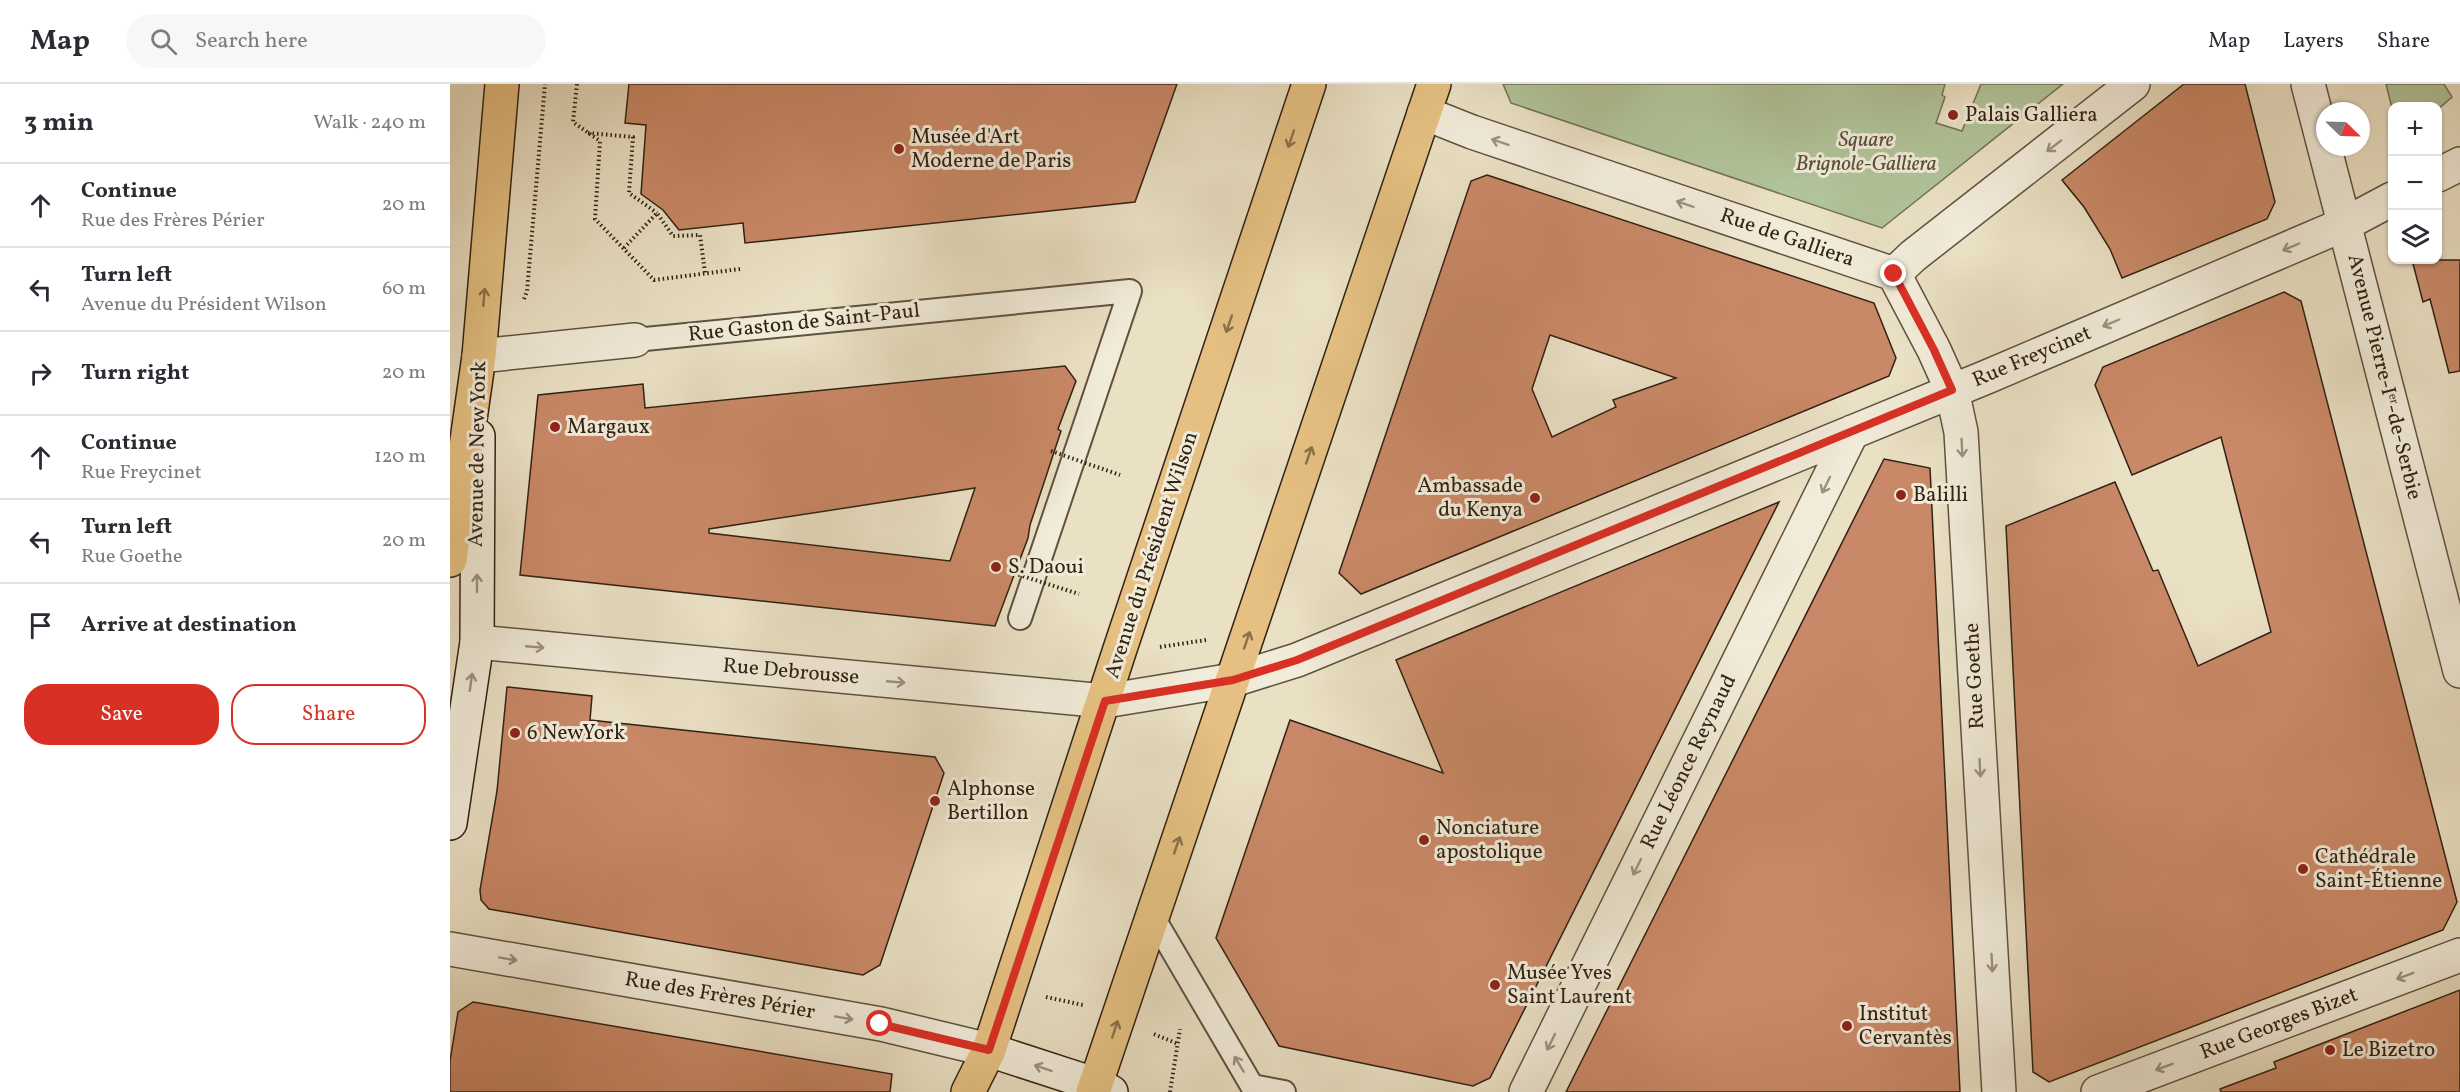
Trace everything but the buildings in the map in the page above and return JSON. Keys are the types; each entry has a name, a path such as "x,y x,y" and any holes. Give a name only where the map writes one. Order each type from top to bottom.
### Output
{"main road":[{"name":"Avenue de New York","path":"479,356 502,84"},
{"name":"Avenue du Président Wilson","path":"968,1092 989,1050 1309,84"},
{"path":"1100,1090 1153,917 1429,99"},
{"path":"450,560 479,356"}],"street":[{"path":"1894,274 1913,255 2133,84"},
{"name":"Avenue Pierre-Iᵉʳ-de-Serbie","path":"2308,84 2460,671"},
{"name":"Rue de Galliera","path":"1429,99 1472,132 1894,274"},
{"path":"2442,173 2460,164"},
{"name":"Rue Freycinet","path":"1233,680 1297,660 1852,432 2344,224 2388,201"},
{"name":"Rue Goethe","path":"1894,274 1952,390 1961,432 1999,1092"},
{"name":"Rue Gaston de Saint-Paul","path":"479,356 636,340"},
{"name":"Avenue de New York","path":"450,823 477,642 479,356"},
{"name":"Rue Léonce Reynaud","path":"1526,1092 1852,432"},
{"name":"Rue Debrousse","path":"477,642 1105,701 1233,680"},
{"name":"Rue des Frères Périer","path":"450,949 880,1024 989,1050 1100,1090"},
{"name":"Rue Georges Bizet","path":"2098,1092 2460,955"}],"lane":[{"name":"Rue Gaston de Saint-Paul","path":"636,340 1130,291 1020,618"},
{"path":"1153,917 1252,1086 1284,1092"}],"path":[{"path":"577,84 573,122 600,141 596,219 654,280 740,269"},
{"path":"588,132 633,136 629,193 657,213 673,236 700,235 705,273"},
{"path":"624,248 657,213"},
{"path":"1051,452 1120,475"},
{"path":"1010,572 1080,594"},
{"path":"1158,648 1208,639"},
{"path":"1044,996 1085,1005"},
{"path":"1170,1092 1180,1022"},
{"path":"1152,1033 1178,1044"}],"green space":[{"name":"Square Brignole-Galliera","path":"1503,84 1945,84 1942,95 1945,97 1936,123 1962,131 1981,84 2063,84 1882,228 1511,103"},
{"path":"2386,84 2444,84 2452,97 2442,106 2442,102 2390,102"}],"place":[{"name":"Palais Galliera","path":"1953,115"},
{"name":"Musée d'Art Moderne de Paris","path":"899,149"},
{"name":"Margaux","path":"555,427"},
{"name":"Balilli","path":"1901,495"},
{"name":"Ambassade du Kenya","path":"1535,498"},
{"name":"S. Daoui","path":"996,567"},
{"name":"6 NewYork","path":"515,733"},
{"name":"Alphonse Bertillon","path":"935,801"},
{"name":"Nonciature apostolique","path":"1424,840"},
{"name":"Cathédrale Saint-Étienne","path":"2303,869"},
{"name":"Musée Yves Saint Laurent","path":"1495,985"},
{"name":"Institut Cervantès","path":"1847,1026"},
{"name":"Le Bizetro","path":"2330,1050"}],"route":[{"path":"880,1024 989,1050 1105,701 1233,680 1297,660 1952,390 1894,274"}]}
